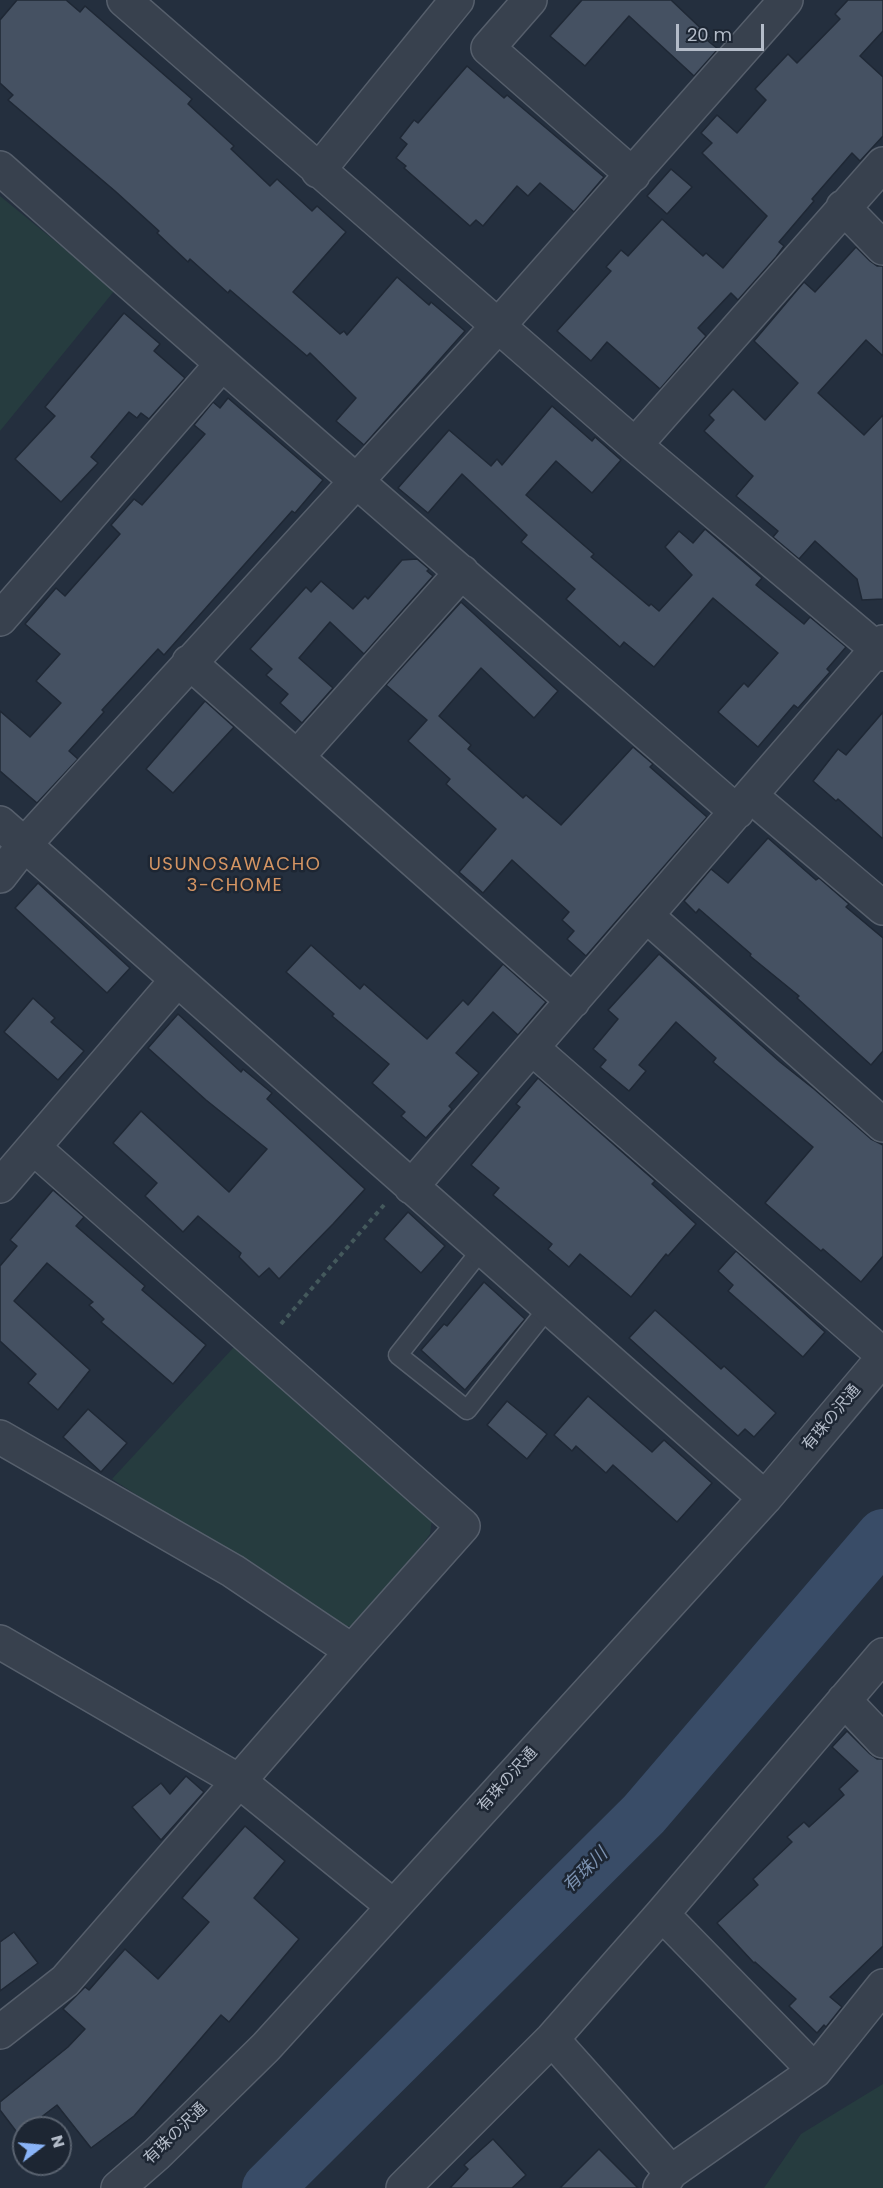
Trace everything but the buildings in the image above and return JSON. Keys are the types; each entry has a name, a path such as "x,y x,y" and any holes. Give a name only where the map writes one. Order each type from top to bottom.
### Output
{"street":[{"path":"124,0 635,445 881,648 532,1048 408,1184"},
{"path":"530,0 488,48 633,175"},
{"path":"0,876 24,845 189,662 498,326 786,0"},
{"path":"318,171 446,4"},
{"path":"635,445 883,164"},
{"path":"0,168 221,365 462,572 744,804 883,908"},
{"path":"843,207 883,248"},
{"path":"0,619 221,365"},
{"path":"297,757 462,572"},
{"path":"189,662 573,1001"},
{"path":"0,823 765,1498"},
{"path":"647,916 883,1125"},
{"path":"0,1186 177,980"},
{"path":"532,1048 883,1357"},
{"path":"0,2032 65,1981 463,1526 34,1148"},
{"name":"有珠の沢通","path":"118,2188 157,2154 266,2047 765,1498 883,1357"},
{"path":"0,1437 233,1571 352,1651"},
{"path":"0,1642 239,1781 393,1906"},
{"path":"411,2185 552,2039 883,1655"},
{"path":"844,1700 883,1741"},
{"path":"662,1914 815,2071"},
{"path":"552,2039 665,2180 815,2071 883,1986"}],"lane":[{"path":"482,1249 398,1355 467,1410 548,1308"}],"path":[{"path":"261,1348 408,1184"}],"green space":[{"path":"0,196 115,290 0,431"},
{"path":"234,1347 432,1519 430,1534 362,1625 340,1627 112,1479"},
{"path":"883,2084 883,2188 764,2188 801,2134"}],"waterway":[{"name":"有珠川","path":"268,2188 644,1814 883,1535"}],"district":[{"name":"USUNOSAWACHO 3-CHOME","path":"235,875"}]}
